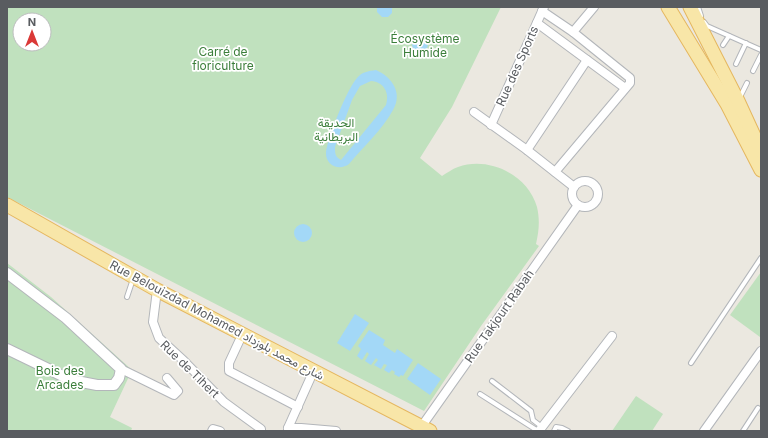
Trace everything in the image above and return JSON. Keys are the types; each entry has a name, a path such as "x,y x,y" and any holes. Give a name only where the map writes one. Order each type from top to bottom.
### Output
{"main road":[{"path":"668,7 727,104 761,170"},
{"path":"690,7 738,101 761,151"},
{"name":"Rue Belouizdad Mohamed شارع محمد بلوزداد","path":"7,205 157,290 242,335 314,370 423,429"}],"street":[{"path":"573,32 594,7"},
{"path":"543,9 630,78 630,83 555,172"},
{"name":"Rue des Sports","path":"491,126 543,9"},
{"path":"537,23 625,88"},
{"path":"527,150 587,60"},
{"path":"474,112 491,126 527,150 574,187"},
{"path":"580,182 589,182 595,186 598,192 596,201 593,205 587,208 578,205 572,198 574,187 580,182"},
{"name":"Rue Takjourt Rabah","path":"423,429 578,205"},
{"path":"7,273 66,318 121,369 174,395 178,391 167,378"},
{"name":"Rue de Tihert","path":"157,290 153,322 159,338 224,402 261,429 260,431"},
{"path":"242,335 229,364 229,371 298,407"},
{"path":"540,430 612,336"},
{"path":"7,349 71,380 97,385 114,385 119,378 121,369"},
{"path":"704,431 761,351"},
{"path":"314,370 290,430 301,428 336,431"},
{"path":"212,431 213,429 220,431"}],"lane":[{"path":"698,7 707,26 761,50"},
{"path":"723,45 729,36"},
{"path":"736,64 746,43"},
{"path":"753,71 761,56"},
{"path":"738,101 747,83"},
{"path":"691,363 761,258"},
{"path":"127,298 134,277"},
{"path":"492,381 531,411 533,420 540,430"},
{"path":"480,394 540,430"},
{"path":"742,431 758,408"},
{"path":"554,431 556,427 568,431"}],"green space":[{"path":"7,7 501,7 452,107 420,158 442,176 458,167 470,164 482,164 494,166 516,177 532,196 537,207 539,226 536,244 539,246 481,326 424,411 7,197"},
{"name":"Bois des Arcades","path":"7,263 51,297 132,370 110,417 132,428 131,431 7,431"},
{"path":"761,272 761,336 760,337 730,315"},
{"path":"636,396 663,414 652,431 612,431"}],"water":[{"path":"377,7 392,7 392,13 388,17 382,17 377,12"},
{"path":"417,36 423,36 428,41 426,50 423,52 417,52 412,47 412,41"},
{"path":"376,70 387,77 394,86 397,98 396,104 384,124 349,164 341,167 334,166 328,161 326,152 338,114 348,92 357,78 363,73","holes":["371,81 376,82 385,89 387,96 386,105 341,160 336,155 335,147 352,100 360,86"]},
{"path":"303,224 309,227 312,233 309,239 303,242 297,239 294,233 297,227"},
{"path":"355,314 369,323 350,351 337,343"},
{"path":"369,330 385,340 383,345 395,353 397,349 413,360 403,376 401,375 399,377 394,374 395,372 392,370 389,373 384,370 387,365 384,364 381,369 374,365 378,360 376,358 371,365 365,361 369,354 367,352 362,360 357,356 361,349 358,346"},
{"path":"418,363 441,379 430,395 407,379"}],"park label":[{"name":"Écosystème Humide","path":"425,45"},
{"name":"Carré de floriculture","path":"223,58"},
{"name":"الحديقة البريطانية","path":"336,129"}]}
